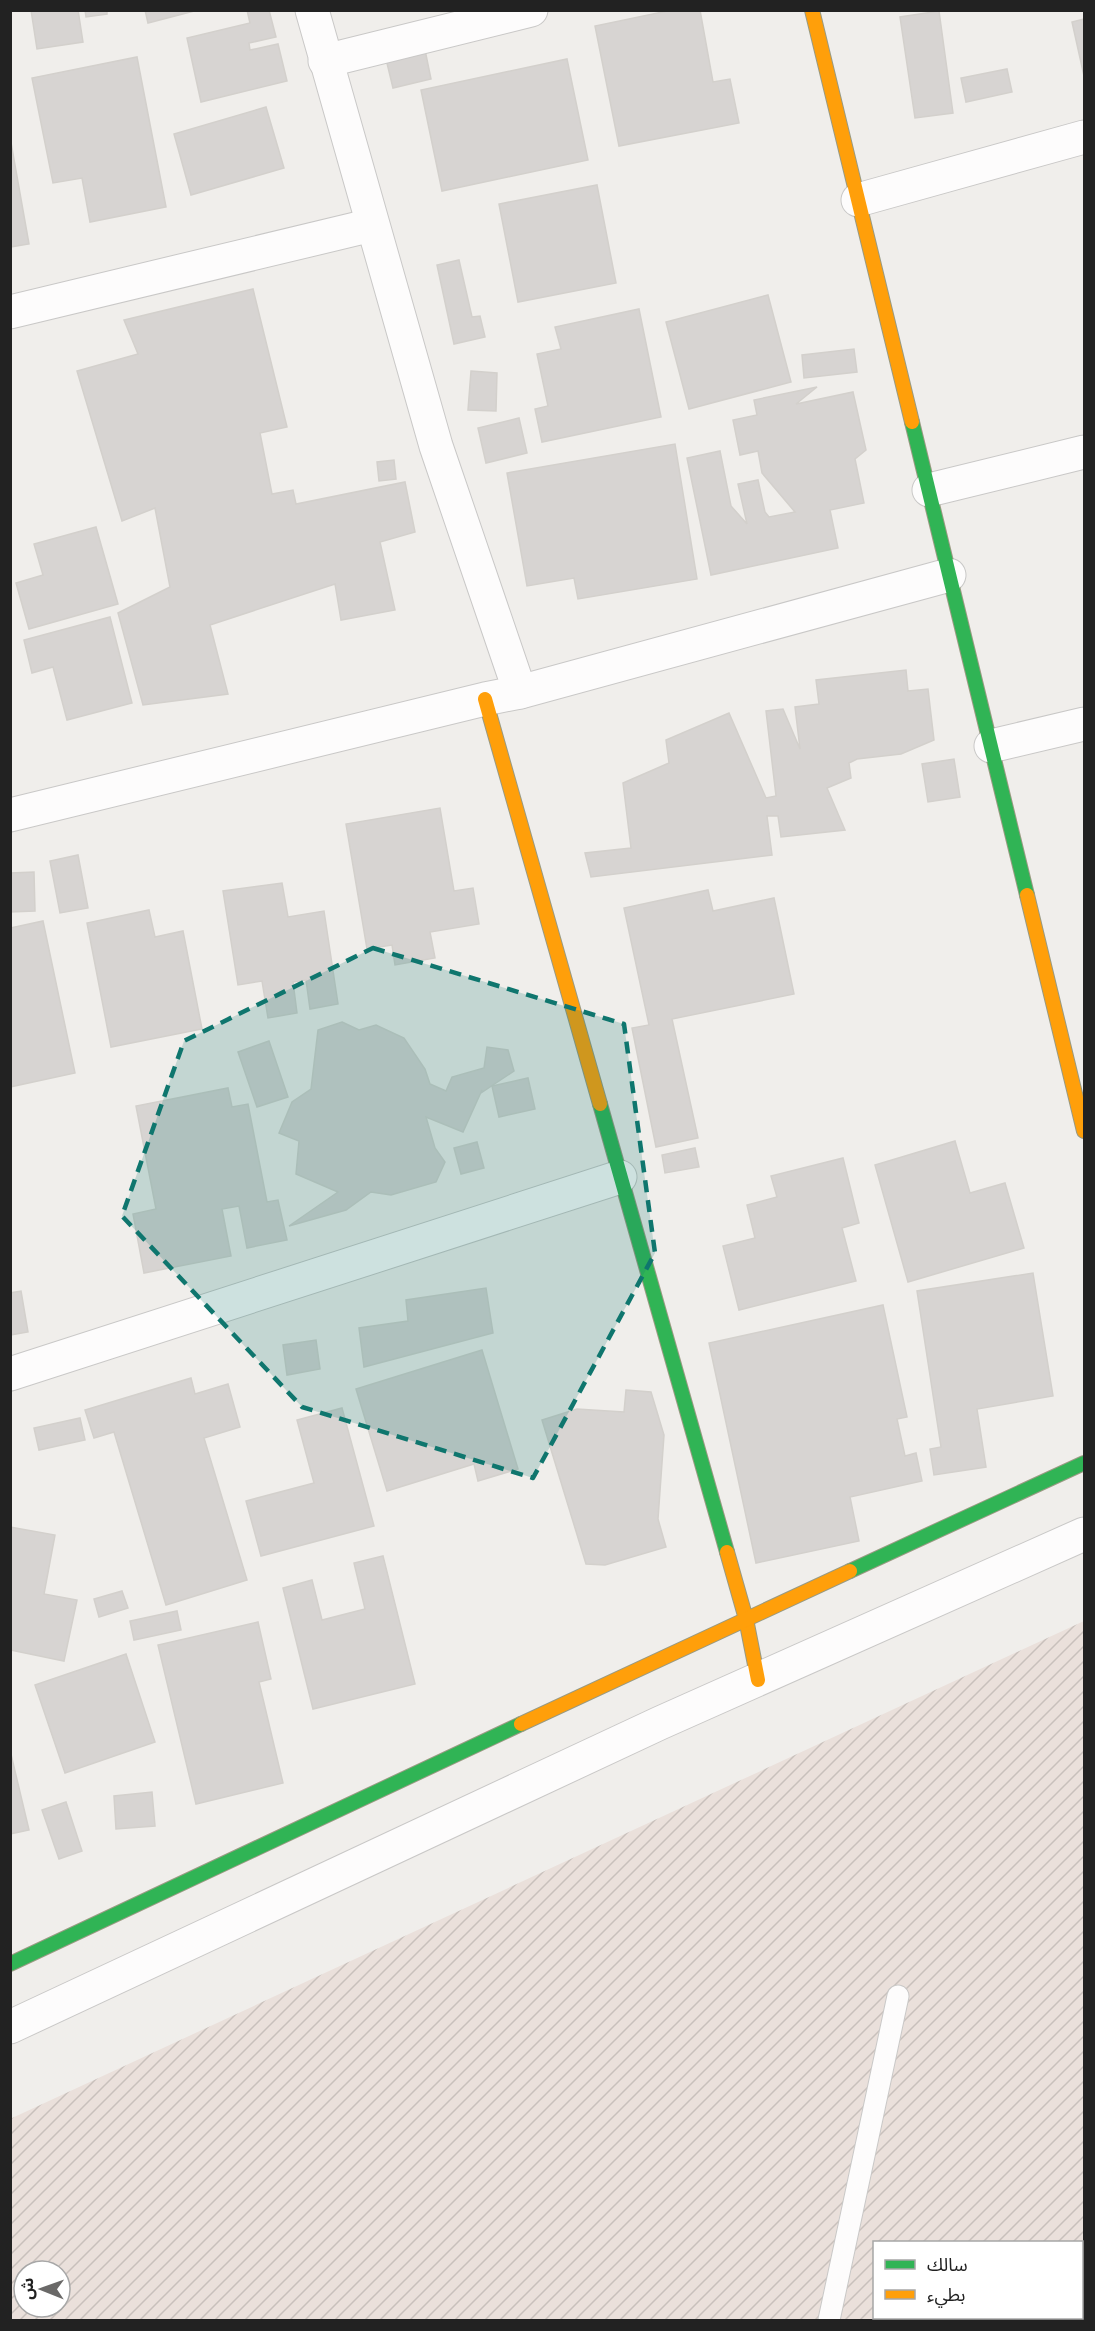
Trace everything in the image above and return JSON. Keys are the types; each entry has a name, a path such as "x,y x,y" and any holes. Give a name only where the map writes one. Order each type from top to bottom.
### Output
{"street":[{"path":"312,10 436,446 520,692"},
{"path":"325,61 531,10"},
{"path":"812,10 991,746 1074,1045 1084,1131"},
{"path":"858,200 1084,136"},
{"path":"10,312 372,225"},
{"path":"929,490 1084,452"},
{"path":"10,815 520,692 949,575"},
{"path":"485,699 746,1619 758,1680"},
{"path":"991,746 1084,724"},
{"path":"10,1374 620,1177"},
{"path":"10,1964 1084,1463"},
{"path":"10,2027 660,1723 1084,1534"}],"lane":[{"path":"829,2320 898,1996"}],"highlighted area":[{"path":"373,948 624,1024 655,1253 533,1478 302,1407 122,1216 184,1041"}],"shaded area":[{"path":"1084,1621 1084,2320 11,2320 10,2119"}],"building":[{"path":"31,10 78,10 83,42 37,49"},
{"path":"85,10 107,10 107,14 86,17"},
{"path":"145,10 198,10 148,23"},
{"path":"247,10 269,10 276,37 249,43 250,50 278,44 287,81 201,102 187,38 250,23"},
{"path":"672,10 700,10 713,82 730,79 739,123 619,146 595,26"},
{"path":"939,11 953,113 915,118 900,17"},
{"path":"1084,19 1084,76 1072,22"},
{"path":"425,50 431,79 393,88 386,59"},
{"path":"137,57 166,207 90,222 82,178 53,183 32,78"},
{"path":"567,59 588,160 442,191 421,90"},
{"path":"1007,69 1012,92 966,102 961,78"},
{"path":"266,107 284,168 191,195 174,134"},
{"path":"10,137 29,244 10,247"},
{"path":"597,185 616,283 518,302 499,204"},
{"path":"459,260 472,317 480,316 485,337 454,344 437,265"},
{"path":"253,289 287,427 260,433 272,494 293,490 296,504 405,482 415,532 380,542 395,610 341,620 335,584 210,625 228,694 143,705 118,613 170,587 155,508 122,521 77,371 138,354 124,320"},
{"path":"768,295 791,382 689,409 666,322"},
{"path":"639,309 661,417 542,442 535,409 548,406 537,354 561,349 555,327"},
{"path":"854,349 857,372 804,378 802,355"},
{"path":"471,371 497,373 496,411 468,410"},
{"path":"817,387 796,404 853,392 866,450 855,459 864,503 830,510 838,548 711,575 687,458 720,451 731,506 747,524 738,484 758,480 765,512 769,517 795,512 762,473 758,451 740,455 733,420 757,415 754,400"},
{"path":"519,418 527,453 486,463 478,428"},
{"path":"675,444 697,579 578,599 574,578 527,586 507,473"},
{"path":"394,460 396,479 379,481 377,462"},
{"path":"96,527 118,604 29,629 16,583 43,575 34,544"},
{"path":"110,617 132,703 67,720 53,667 32,673 24,640"},
{"path":"906,670 908,691 928,689 934,740 901,754 857,759 849,763 851,778 827,788 845,830 781,837 778,816 767,816 772,855 591,877 585,853 631,848 623,783 669,763 666,740 729,713 766,798 776,796 766,711 783,709 800,749 795,707 819,704 816,680"},
{"path":"954,759 960,797 928,802 922,764"},
{"path":"440,808 454,891 473,888 479,924 430,932 435,958 395,965 392,945 367,949 346,824"},
{"path":"78,855 88,908 60,913 50,861"},
{"path":"34,872 35,911 10,912 10,873"},
{"path":"282,883 288,917 324,911 338,1004 310,1009 306,980 293,982 297,1013 268,1018 262,981 238,985 223,891"},
{"path":"708,890 713,911 774,898 794,994 672,1019 698,1138 656,1147 632,1028 649,1025 624,908"},
{"path":"149,910 155,937 183,931 202,1029 111,1047 87,923"},
{"path":"43,921 75,1073 10,1087 10,928"},
{"path":"342,1022 359,1030 376,1025 404,1038 425,1069 430,1084 446,1091 452,1077 484,1068 487,1047 508,1050 514,1071 481,1093 482,1090 463,1132 426,1117 435,1148 445,1162 436,1182 391,1195 371,1192 346,1210 289,1226 338,1192 296,1174 299,1141 279,1133 292,1102 311,1089 318,1030"},
{"path":"269,1041 288,1097 257,1107 238,1052"},
{"path":"528,1078 535,1109 499,1117 492,1086"},
{"path":"228,1088 232,1107 248,1104 267,1202 278,1200 287,1240 247,1248 239,1206 222,1209 231,1256 144,1273 133,1214 156,1209 136,1106"},
{"path":"955,1141 970,1193 1005,1183 1024,1248 908,1282 875,1165"},
{"path":"477,1142 484,1168 461,1174 454,1148"},
{"path":"695,1148 699,1167 665,1173 662,1155"},
{"path":"843,1158 859,1223 842,1228 856,1281 739,1310 723,1246 755,1238 747,1205 777,1197 771,1176"},
{"path":"1033,1273 1053,1396 977,1409 986,1467 934,1475 930,1449 941,1447 917,1291"},
{"path":"486,1288 493,1333 364,1367 359,1328 408,1321 406,1300"},
{"path":"21,1291 28,1332 10,1335 10,1293"},
{"path":"883,1305 907,1417 897,1419 905,1456 916,1453 922,1481 850,1497 859,1541 756,1563 709,1343"},
{"path":"316,1340 320,1369 287,1375 283,1345"},
{"path":"482,1350 518,1469 478,1481 474,1464 387,1491 356,1389"},
{"path":"191,1378 195,1394 228,1384 240,1427 204,1438 247,1580 166,1605 114,1432 94,1438 85,1410"},
{"path":"626,1390 651,1392 664,1435 658,1519 666,1547 605,1565 586,1564 542,1420 577,1409 624,1412"},
{"path":"342,1408 374,1526 261,1556 246,1501 314,1483 297,1420"},
{"path":"80,1418 85,1440 39,1450 34,1428"},
{"path":"10,1527 55,1535 44,1594 77,1600 64,1661 10,1650"},
{"path":"383,1556 415,1684 313,1709 283,1588 312,1580 322,1620 365,1609 354,1563"},
{"path":"122,1591 128,1608 99,1617 94,1599"},
{"path":"177,1611 181,1630 134,1640 130,1621"},
{"path":"258,1622 271,1679 259,1682 283,1783 196,1804 158,1645"},
{"path":"126,1654 155,1742 65,1773 35,1685"},
{"path":"10,1750 29,1830 10,1834"},
{"path":"152,1792 155,1826 116,1829 114,1796"},
{"path":"66,1802 82,1851 59,1859 42,1810"}],"traffic: fast":[{"path":"912,422 1027,895"},
{"path":"600,1104 727,1552"},
{"path":"850,1571 1084,1463"},
{"path":"10,1964 521,1724"}],"traffic: slow":[{"path":"812,10 912,422"},
{"path":"485,699 600,1104"},
{"path":"1027,895 1084,1131"},
{"path":"727,1552 746,1619 758,1680"},
{"path":"521,1724 850,1571"}]}
